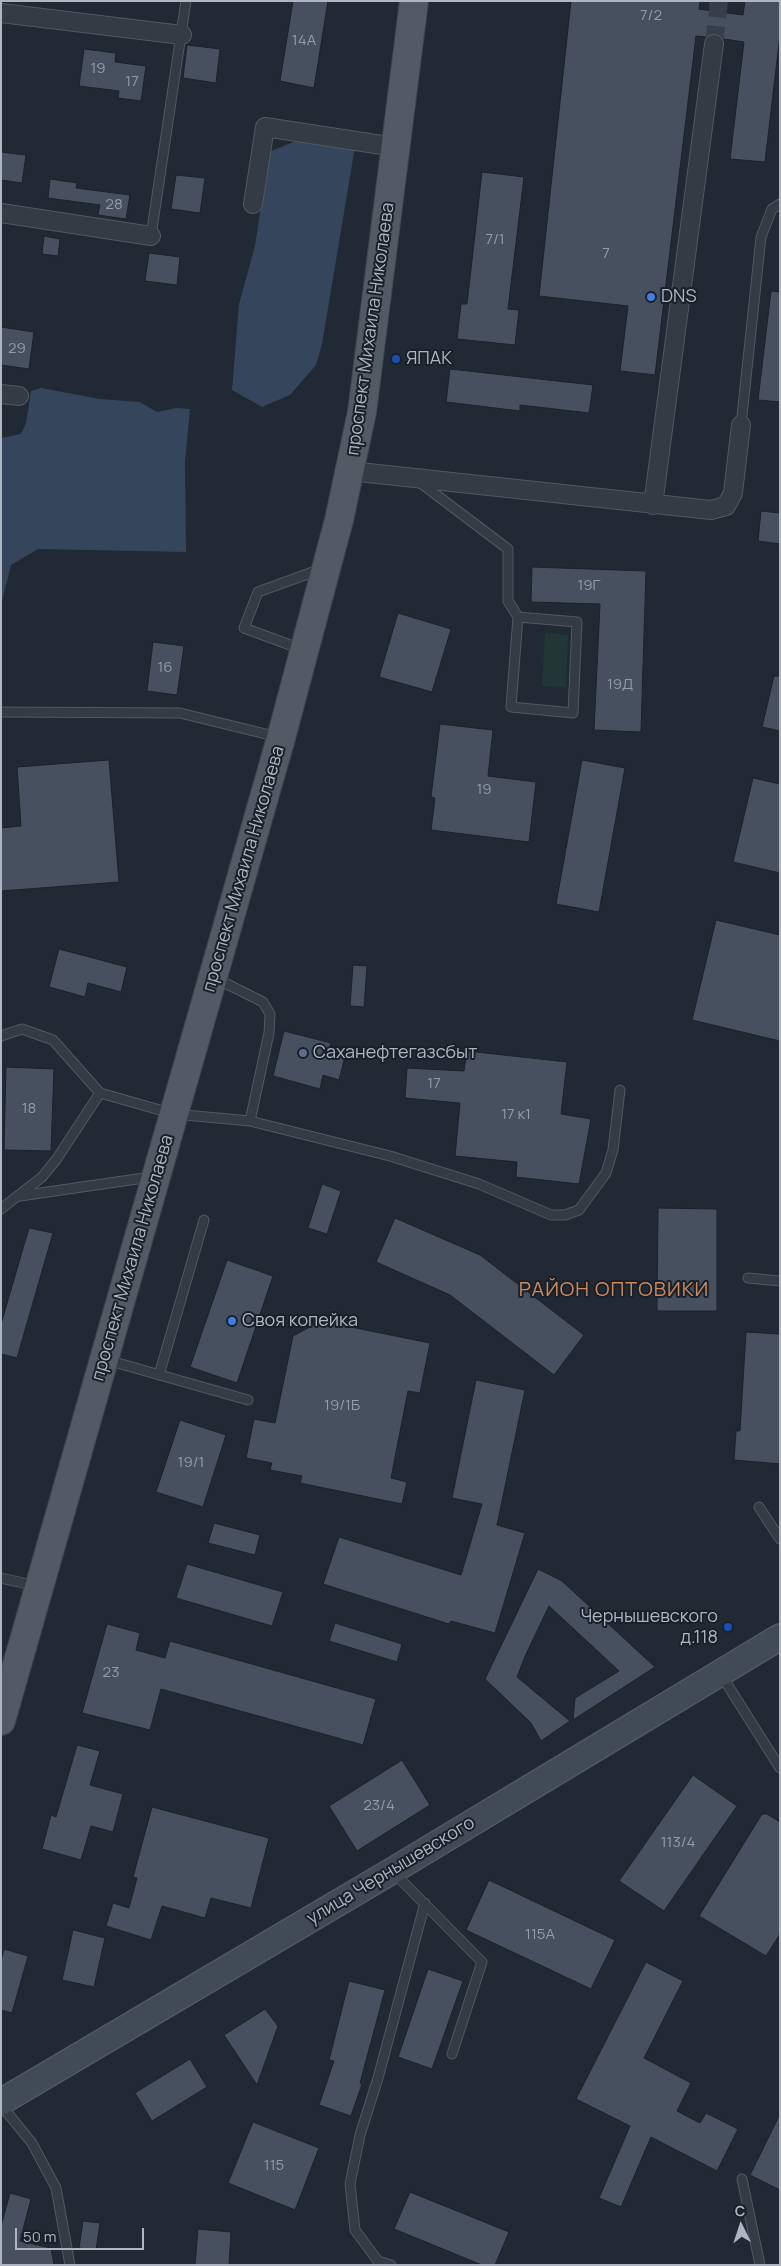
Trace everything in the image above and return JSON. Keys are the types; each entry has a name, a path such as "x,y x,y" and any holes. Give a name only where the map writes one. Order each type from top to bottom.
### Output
{"main road":[{"name":"проспект Михаила Николаева","path":"1,1721 281,738 350,471 362,412 414,1"},
{"name":"улица Чернышевского","path":"1,2103 392,1871 780,1637"}],"street":[{"path":"1,13 182,36"},
{"path":"653,505 714,44"},
{"path":"253,204 265,127 395,147"},
{"path":"1,213 151,236"},
{"path":"1,394 19,396"},
{"path":"350,471 711,510 726,506 733,493 741,425"}],"lane":[{"path":"151,236 186,1"},
{"path":"741,425 761,237 772,209 780,204"},
{"path":"414,478 508,549 508,601 518,617 511,707 573,713 577,622 518,617"},
{"path":"305,650 244,628 258,592 326,567"},
{"path":"1,712 180,713 281,738"},
{"path":"213,977 263,1002 270,1014 269,1033 250,1121"},
{"path":"1,1036 22,1028 53,1040 100,1093 174,1114 250,1121 390,1156 479,1184 551,1215 565,1215 579,1210 606,1173 613,1150 620,1090"},
{"path":"1,1209 42,1177 56,1160 100,1093"},
{"path":"18,1196 156,1176"},
{"path":"159,1375 204,1220"},
{"path":"748,1278 780,1281"},
{"path":"104,1360 248,1400"},
{"path":"759,1507 780,1539"},
{"path":"1,1578 39,1587"},
{"path":"720,1673 780,1768"},
{"path":"392,1871 482,1962 452,2054"},
{"path":"391,2265 378,2261 355,2230 350,2184 360,2135 378,2078 425,1903"},
{"path":"1,2103 32,2143 56,2188 70,2265"},
{"path":"742,2179 760,2265"}],"shaded area":[{"path":"545,633 568,635 566,687 542,686"}],"water":[{"path":"308,136 355,147 322,344 316,365 290,395 262,407 232,390 239,304 255,246 269,152"},
{"path":"41,388 100,399 140,402 157,412 176,408 190,409 185,462 186,552 38,549 11,565 1,605 1,438 21,434 26,423 31,391"}],"building":[{"path":"293,1 328,1 314,88 280,81"},
{"path":"571,1 700,1 699,9 743,15 745,1 780,1 780,35 765,162 730,159 744,42 724,39 715,33 706,37 696,36 655,375 620,371 628,306 539,296"},
{"path":"187,45 220,49 216,83 183,78"},
{"path":"84,49 116,53 115,62 146,66 141,101 118,98 119,91 79,86"},
{"path":"1,152 26,155 22,183 1,180"},
{"path":"482,172 524,177 508,309 519,310 515,345 457,339 461,304 467,304"},
{"path":"176,175 205,178 200,213 171,209"},
{"path":"50,179 77,183 76,188 130,195 126,219 98,215 100,205 48,198"},
{"path":"44,236 60,239 58,256 42,254"},
{"path":"149,253 180,257 177,285 145,281"},
{"path":"771,291 780,292 780,402 758,400"},
{"path":"1,327 34,332 29,369 1,365"},
{"path":"450,369 593,385 589,413 520,405 520,411 446,402"},
{"path":"761,511 780,513 780,544 758,541"},
{"path":"532,567 646,571 641,732 594,730 600,604 531,602"},
{"path":"398,613 451,629 432,692 379,677"},
{"path":"153,642 184,646 177,695 147,691"},
{"path":"774,676 780,676 780,731 762,727"},
{"path":"440,724 493,730 488,776 536,782 529,842 431,830 435,798 431,797"},
{"path":"109,760 119,882 1,891 1,828 21,826 17,767"},
{"path":"582,760 625,768 599,912 556,904"},
{"path":"753,778 780,784 780,873 733,862"},
{"path":"716,920 780,935 780,1041 692,1020"},
{"path":"59,949 127,967 121,992 88,983 85,997 49,987"},
{"path":"353,965 367,966 364,1007 350,1006"},
{"path":"284,1031 331,1043 328,1053 345,1057 339,1080 323,1075 320,1089 273,1076"},
{"path":"467,1051 567,1062 561,1114 591,1119 579,1184 516,1177 517,1162 455,1156 460,1103 405,1098 407,1068 464,1071"},
{"path":"6,1067 54,1069 51,1151 4,1150"},
{"path":"322,1184 341,1191 327,1234 308,1228"},
{"path":"658,1208 717,1209 717,1311 657,1311"},
{"path":"395,1218 480,1255 584,1335 554,1375 450,1295 376,1262"},
{"path":"29,1228 53,1233 17,1358 1,1354 1,1324"},
{"name":"Своя копейка","path":"227,1260 273,1276 237,1383 190,1367"},
{"path":"321,1321 430,1343 420,1393 408,1391 391,1478 407,1482 402,1504 300,1483 302,1476 270,1470 272,1463 246,1458 254,1419 275,1423 293,1336"},
{"path":"746,1332 780,1334 780,1464 734,1460 736,1431 740,1431"},
{"path":"476,1380 525,1390 497,1525 525,1533 495,1633 451,1621 449,1624 323,1584 339,1537 461,1575 482,1504 452,1498"},
{"path":"180,1420 226,1435 203,1507 156,1492"},
{"path":"214,1523 260,1535 255,1555 208,1543"},
{"path":"187,1564 283,1592 272,1626 176,1598"},
{"path":"538,1569 562,1581 655,1667 573,1720 575,1698 619,1671 549,1606 517,1677 570,1721 541,1741 531,1723 485,1679"},
{"path":"335,1623 402,1644 397,1662 329,1641"},
{"path":"107,1624 140,1633 136,1650 165,1658 170,1641 376,1699 363,1745 161,1689 150,1730 82,1713"},
{"path":"77,1745 100,1751 90,1785 123,1794 113,1832 91,1826 81,1860 42,1849 51,1815 56,1817"},
{"path":"402,1760 430,1805 357,1851 329,1806"},
{"path":"693,1775 737,1806 664,1911 619,1881"},
{"path":"152,1807 269,1838 251,1908 211,1898 205,1918 162,1906 151,1940 106,1926 113,1903 129,1908 137,1878 133,1877"},
{"path":"762,1814 767,1814 780,1822 780,1934 766,1956 699,1916"},
{"path":"489,1880 615,1940 591,1989 466,1930"},
{"path":"73,1930 105,1938 94,1987 62,1980"},
{"path":"4,1949 28,1956 12,2013 1,2010 1,1961"},
{"path":"646,1962 683,1981 644,2058 691,2083 677,2111 700,2123 706,2113 738,2129 717,2171 651,2137 621,2207 599,2198 630,2126 576,2099"},
{"path":"428,1969 463,1981 432,2069 398,2057"},
{"path":"349,1981 385,1990 360,2083 362,2084 351,2116 319,2105 334,2061 329,2060"},
{"path":"265,2009 278,2026 257,2085 224,2035"},
{"path":"190,2059 207,2087 152,2121 135,2093"},
{"path":"780,2114 780,2190 750,2175"},
{"path":"253,2122 319,2148 295,2210 228,2183"},
{"path":"410,2192 509,2232 495,2265 482,2265 394,2229"},
{"path":"10,2193 31,2199 20,2241 51,2248 54,2265 1,2265 1,2226"},
{"path":"83,2221 100,2223 96,2250 79,2248"},
{"path":"198,2229 231,2232 229,2265 195,2265"}],"tunnel":[{"path":"714,44 719,1"}],"place":[{"name":"DNS","path":"651,297"},
{"name":"ЯПАК","path":"396,359"},
{"name":"Саханефтегазсбыт","path":"303,1053"},
{"name":"Своя копейка","path":"232,1321"},
{"name":"Чернышевского д.118","path":"728,1627"}],"district":[{"name":"РАЙОН ОПТОВИКИ","path":"614,1290"}]}
